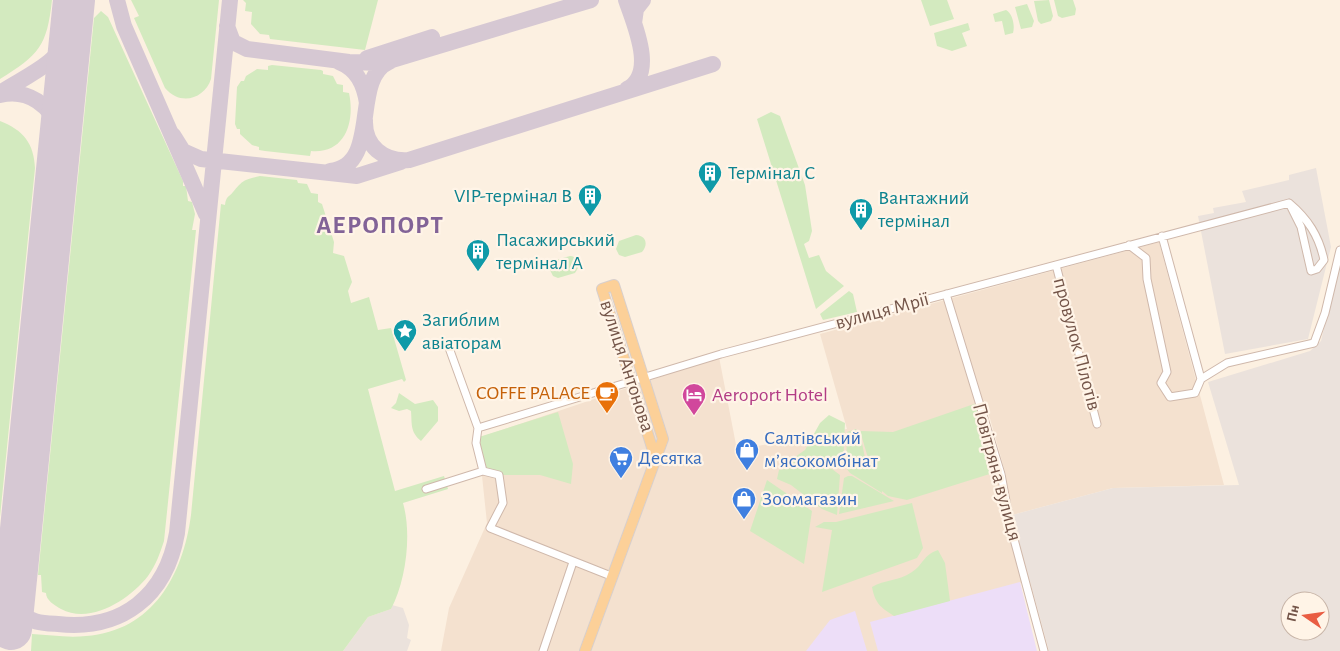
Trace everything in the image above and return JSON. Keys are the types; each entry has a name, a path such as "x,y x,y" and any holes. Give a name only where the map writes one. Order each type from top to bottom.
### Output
{"main road":[{"name":"вулиця Антонова","path":"586,651 611,576 656,460 663,438 614,285 602,289 656,460"}],"street":[{"path":"1289,203 1303,214 1320,242 1324,260 1316,269 1311,271 1301,227 1289,203"},
{"name":"вулиця Мрії","path":"478,428 721,354 1289,203"},
{"path":"1162,236 1201,379"},
{"path":"1129,245 1146,258 1147,279 1167,372 1161,383 1170,397 1195,393 1201,379 1227,363 1314,343 1325,313 1340,250"},
{"name":"провулок Пілотів","path":"1056,265 1097,424"},
{"name":"Повітряна вулиця","path":"946,294 1001,474 1011,528 1044,651"},
{"path":"448,345 478,428 476,443 483,471"},
{"path":"426,489 483,471 499,475 503,503 490,528 611,576"},
{"path":"543,651 573,562"}],"shaded area":[{"path":"1316,168 1331,247 1308,339 1225,354 1198,216 1214,213 1213,208 1246,202 1242,191 1289,180 1289,175"},
{"path":"1159,242 1224,485 1113,488 1012,515 1030,580 1020,583 1036,651 441,651 449,608 487,523 478,438 719,357 737,450 847,429 820,334","holes":["985,401 1006,475 995,478 977,403"]},
{"path":"1340,260 1340,651 1049,651 1012,515 1113,488 1239,485 1208,382 1310,351 1321,341"},
{"path":"1020,582 1037,651 878,651 870,622"},
{"path":"392,605 403,608 409,625 407,638 411,640 407,651 343,651 368,617 391,609"},
{"path":"855,611 867,651 806,651 830,620"}],"green space":[{"path":"0,0 52,0 47,28 39,48 24,63 0,79"},
{"path":"131,0 219,0 211,79 204,91 192,98 185,99 171,94 165,88 134,18 139,16"},
{"path":"243,0 378,0 365,50 270,39 269,35 260,34 251,24 252,12 245,11 246,3"},
{"path":"921,0 947,0 954,19 930,26"},
{"path":"1049,0 1053,16 1051,21 1041,24 1038,21 1034,1"},
{"path":"1054,0 1073,0 1076,9 1075,15 1062,18 1058,16"},
{"path":"1027,4 1034,21 1032,27 1021,29 1015,7"},
{"path":"1006,10 1012,17 1014,27 1013,33 1005,35 1002,21 995,22 993,14"},
{"path":"101,11 108,17 183,181 183,186 186,186 188,201 192,202 195,214 192,230 196,230 164,541 153,568 140,585 109,607 85,614 61,609 51,602 47,598 46,593 42,592 41,575 38,575 94,18"},
{"path":"968,23 970,30 962,33 967,46 952,51 937,46 934,33"},
{"path":"268,66 321,70 323,74 333,76 337,84 343,85 343,92 349,93 351,114 349,124 345,134 333,147 323,151 311,151 310,156 259,150 259,147 252,145 240,134 240,129 237,129 235,124 237,87 241,81 244,81 246,76 257,69 268,70"},
{"path":"771,112 780,116 805,185 812,231 809,241 804,244 809,258 819,255 826,271 844,286 816,309 757,119"},
{"path":"0,121 15,129 26,138 32,151 35,168 0,517"},
{"path":"260,176 297,180 298,183 307,184 311,193 318,194 318,202 322,204 334,242 333,253 344,256 352,282 348,291 351,303 369,297 378,330 391,328 406,380 404,382 402,379 368,389 395,491 444,476 448,489 403,503 407,529 406,557 400,585 391,609 368,617 343,651 31,651 32,634 66,637 86,636 109,632 130,623 147,611 161,596 172,578 181,559 191,515 221,204 225,205 227,198 242,182"},
{"path":"636,235 642,237 645,241 646,244 642,252 625,257 619,255 616,249 619,241"},
{"path":"570,256 578,260 578,267 575,273 558,278 553,276 550,270 552,261"},
{"path":"849,291 853,294 857,312 823,320 820,314"},
{"path":"399,393 415,404 433,400 438,407 438,421 421,441 413,431 411,411 407,409 399,411 391,408 396,403"},
{"path":"977,403 996,472 907,500 888,496 882,491 882,493 850,473 846,468 847,432 856,429 861,438 865,458 868,458 860,431 893,432"},
{"path":"558,412 573,464 571,484 540,475 501,475 500,471 485,469 479,437"},
{"path":"829,415 845,423 843,465 836,468 811,463 785,464 805,450 820,423"},
{"path":"802,466 832,469 840,475 837,515 822,509 791,485 777,479 779,470"},
{"path":"852,476 894,501 839,514 844,478"},
{"path":"767,480 812,511 804,564 750,531"},
{"path":"912,503 923,548 917,558 822,592 832,530 815,527 824,522 836,522"},
{"path":"938,550 945,563 950,601 894,616 882,607 875,597 872,587 907,575 916,569 929,554"}],"taxiway":[{"path":"74,5 76,0"},
{"path":"117,0 124,26 206,214"},
{"path":"15,586 19,612 37,622 81,625 102,622 121,615 137,605 163,575 171,555 177,533 230,0"},
{"path":"227,26 233,42 247,49 349,62 382,63 591,0"},
{"path":"626,0 638,35 642,61 641,72 636,82 627,89"},
{"path":"634,23 636,9 643,0"},
{"path":"0,93 50,61 71,34"},
{"path":"367,58 432,37"},
{"path":"339,62 351,69 359,78 367,103"},
{"path":"330,171 346,166 356,154 361,139 371,86 377,71 389,62"},
{"path":"365,120 368,138 377,150 391,158 409,160 713,64"},
{"path":"0,95 20,94 37,101 51,114 61,131"},
{"path":"173,135 183,151 201,159 357,176 401,162"}],"runway":[{"path":"11,629 74,0"}],"place":[{"name":"Термінал C","path":"710,194"},
{"name":"VIP-термінал B","path":"590,217"},
{"name":"Вантажний термінал","path":"861,231"},
{"name":"Пасажирський термінал A","path":"478,272"},
{"name":"Загиблим авіаторам","path":"405,352"},
{"name":"COFFE PALACE","path":"607,414"},
{"name":"Aeroport Hotel","path":"694,416"},
{"name":"Салтівський мʼясокомбінат","path":"747,471"},
{"name":"Десятка","path":"621,479"},
{"name":"Зоомагазин","path":"744,520"}],"district":[{"name":"АЕРОПОРТ","path":"380,225"}]}
